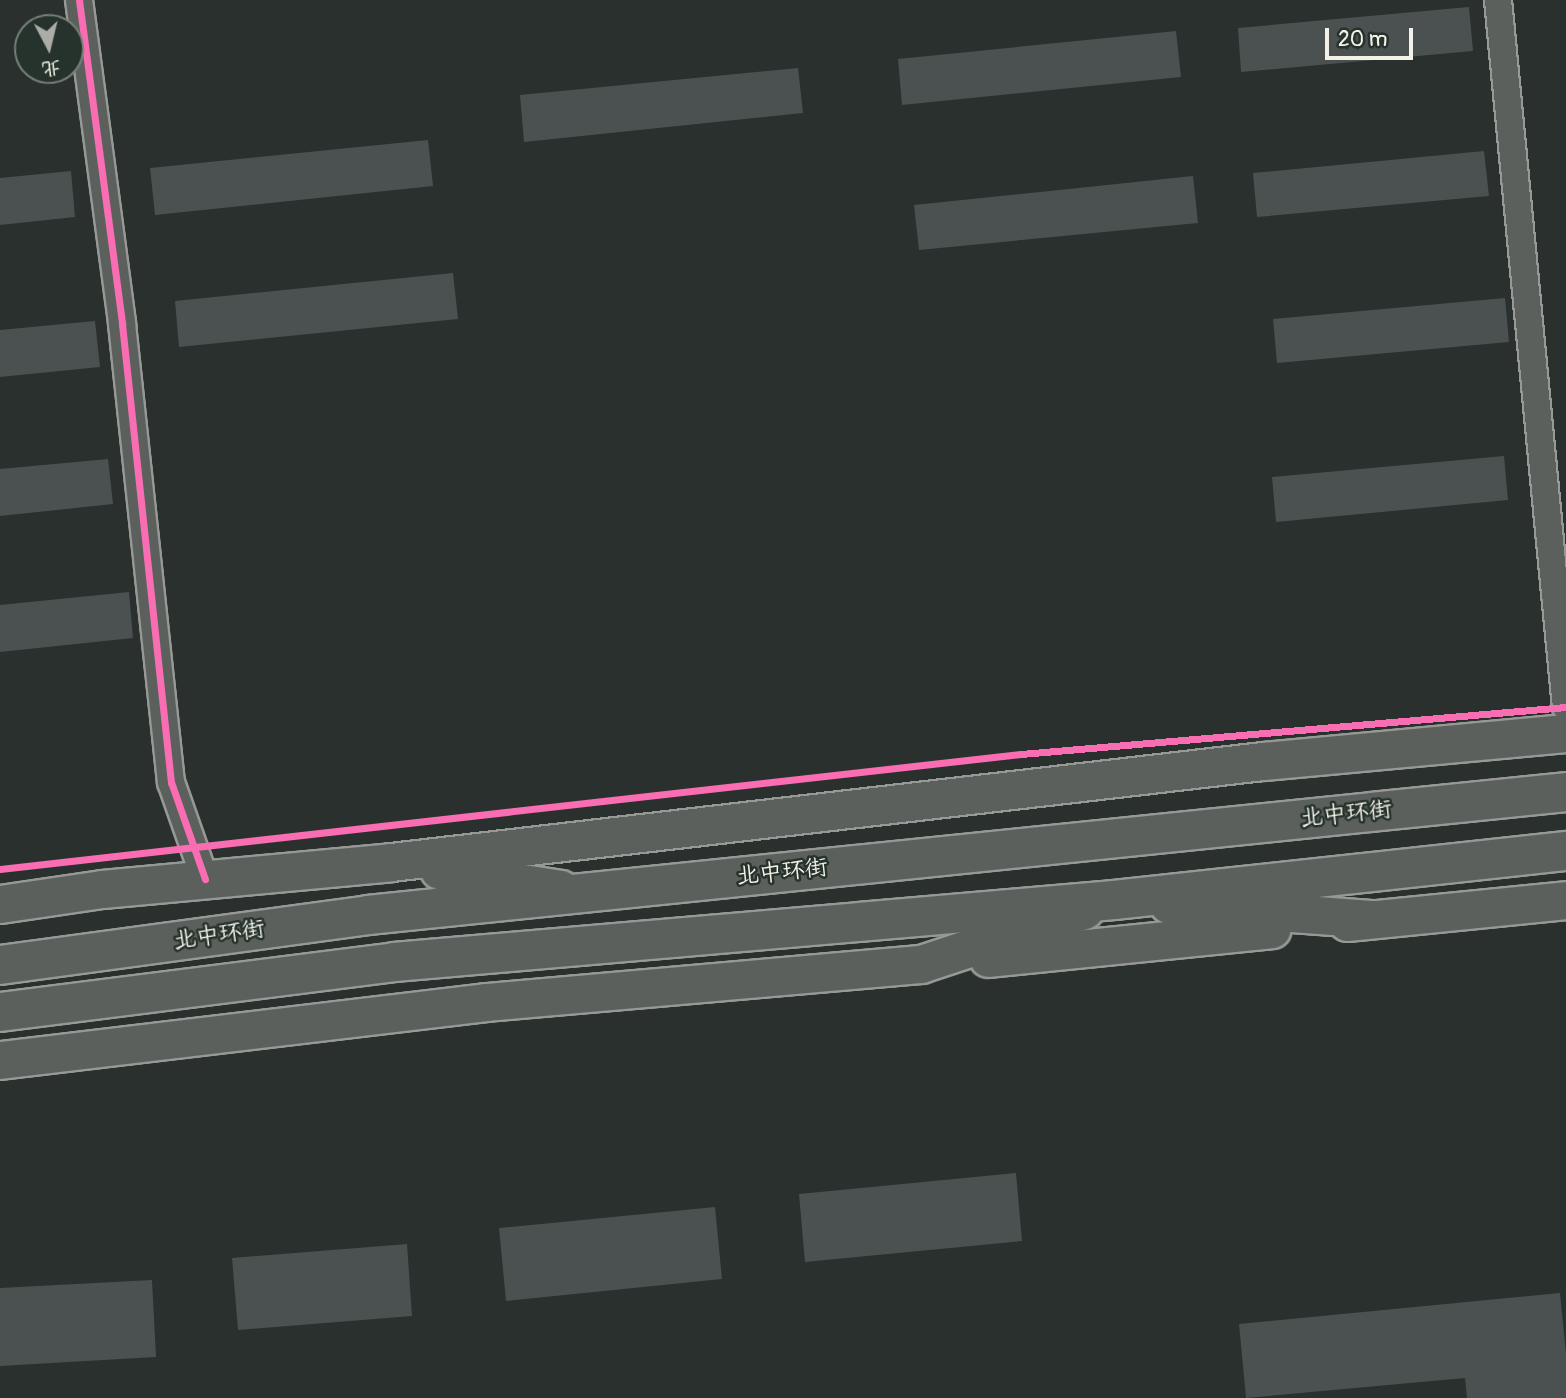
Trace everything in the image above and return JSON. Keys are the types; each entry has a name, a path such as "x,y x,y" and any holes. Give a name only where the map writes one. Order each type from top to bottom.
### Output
{"highway":[{"name":"北中环街","path":"0,965 368,915 1566,792"},
{"name":"北中环街","path":"0,1012 394,962 1114,900 1566,851"}],"main road":[{"path":"0,904 102,889 391,862 1263,761 1566,733"},
{"path":"391,862 587,892"},
{"path":"921,964 1114,900 1370,919"},
{"path":"0,1059 486,1002 921,964 1566,900"}],"street":[{"path":"79,0 127,365 171,782 205,880"},
{"path":"1499,0 1566,707"}],"building":[{"path":"1469,7 1473,51 1241,72 1238,28"},
{"path":"1176,31 1181,77 902,105 898,59"},
{"path":"798,68 803,113 524,142 520,95"},
{"path":"428,140 433,186 155,215 150,168"},
{"path":"1484,151 1489,196 1257,217 1253,173"},
{"path":"71,171 75,217 0,225 0,178"},
{"path":"1193,176 1198,223 919,250 914,205"},
{"path":"453,273 458,319 179,347 175,301"},
{"path":"1505,298 1509,342 1277,363 1273,319"},
{"path":"95,321 100,367 0,377 0,330"},
{"path":"1504,456 1508,500 1276,522 1272,477"},
{"path":"108,459 113,504 0,516 0,469"},
{"path":"129,592 133,638 0,652 0,605"},
{"path":"1016,1173 1022,1241 805,1262 799,1194"},
{"path":"715,1207 722,1279 506,1301 499,1228"},
{"path":"407,1244 412,1316 238,1330 232,1258"},
{"path":"152,1280 156,1357 0,1366 0,1288"},
{"path":"1560,1293 1566,1354 1566,1398 1467,1398 1465,1378 1246,1398 1239,1324"}],"cycle path":[{"path":"79,0 122,324 171,782 205,879"},
{"path":"0,869 1021,754 1566,707"}]}
